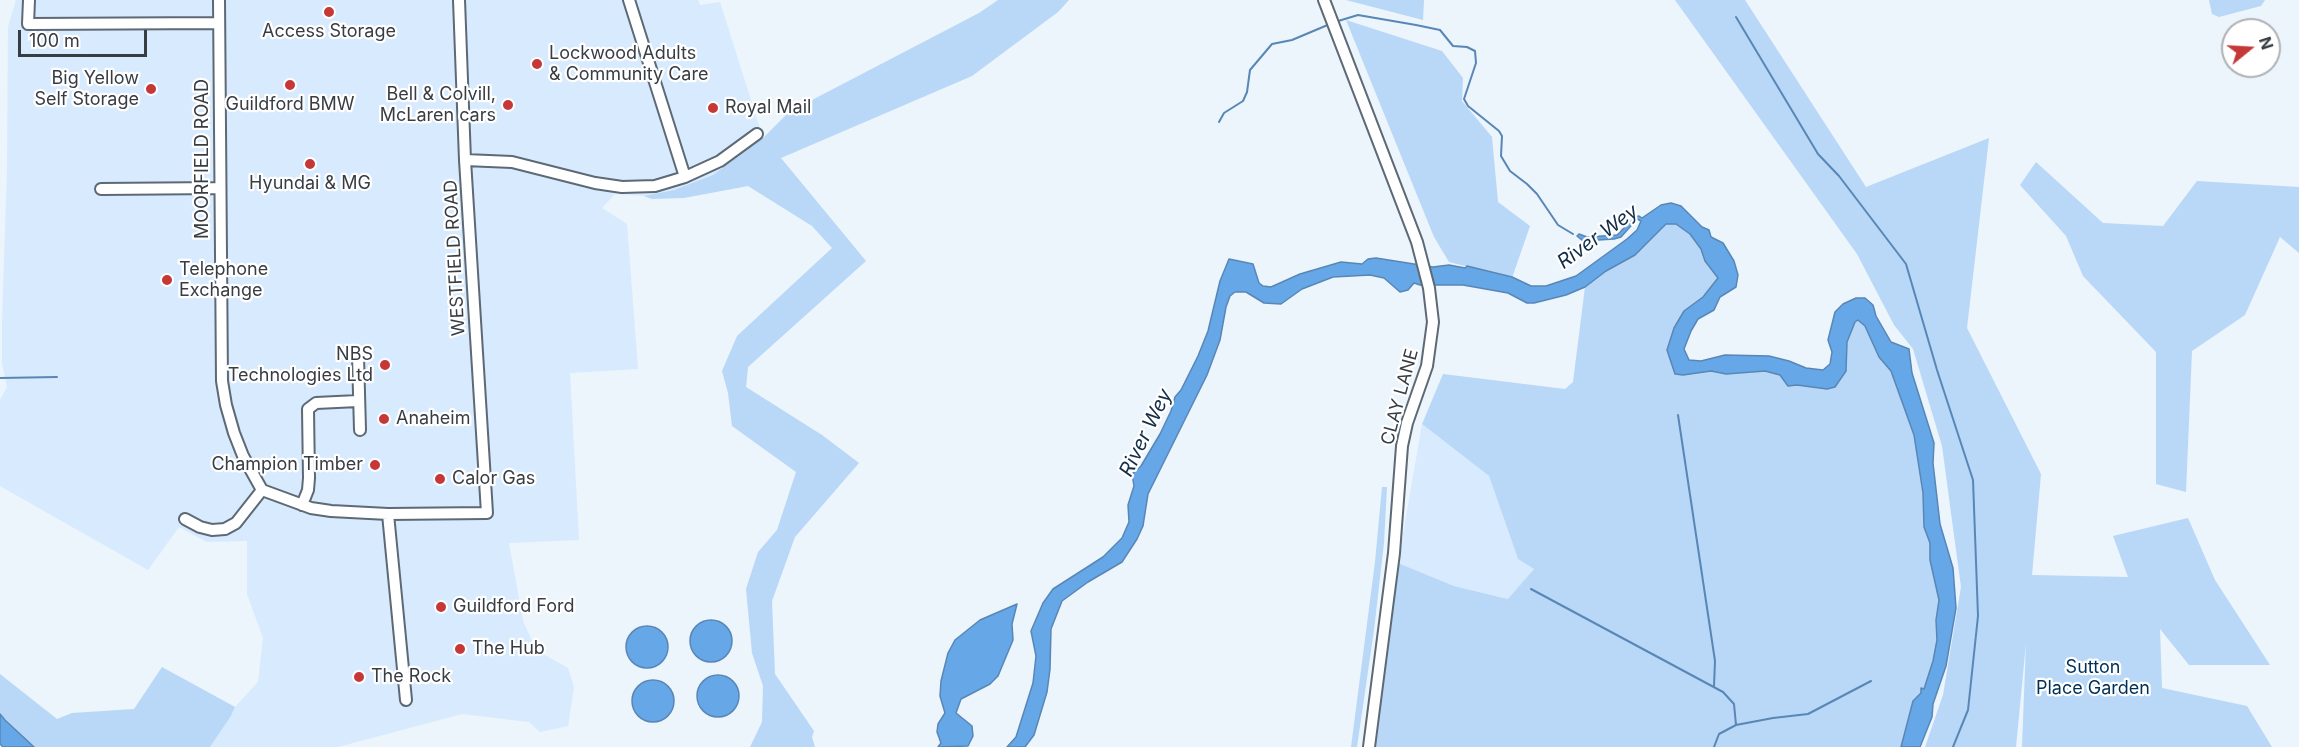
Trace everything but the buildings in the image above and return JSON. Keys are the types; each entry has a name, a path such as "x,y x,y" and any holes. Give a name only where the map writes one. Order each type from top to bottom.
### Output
{"street":[{"path":"29,0 28,24 219,23"},
{"name":"MOORFIELD ROAD","path":"219,0 222,381 234,433 243,456 262,490"},
{"name":"WESTFIELD ROAD","path":"388,514 487,513 465,160 459,0"},
{"path":"629,0 685,177"},
{"name":"CLAY LANE","path":"1324,0 1411,225 1424,264 1433,315 1433,334 1427,366 1407,423 1402,446 1395,553 1369,747"},
{"path":"465,160 512,162 595,183 622,187 655,186 685,177 720,161 757,134"},
{"path":"100,189 220,188"},
{"path":"357,356 360,430"},
{"path":"302,505 308,490 309,478 308,409 316,403 358,401"},
{"path":"184,519 212,530 225,529 236,523 262,490 302,505 331,511 388,514 406,700"}],"shaded area":[{"path":"16,0 698,0 700,5 720,2 763,138 713,175 674,190 644,196 615,194 602,208 627,224 638,369 570,373 579,540 509,543 523,621 536,650 568,668 574,687 568,726 540,732 529,722 462,714 338,747 210,747 235,707 258,682 263,638 247,594 247,541 207,542 179,527 148,570 0,486 0,400 7,387 2,363 2,321 7,171 8,27"},
{"path":"1422,424 1489,476 1518,559 1534,569 1509,599 1454,586 1398,563"}],"green space":[{"path":"998,0 1069,0 1058,12 972,76 781,158 866,261 748,367 746,387 822,435 859,463 795,537 772,601 775,674 814,731 812,737 815,747 750,747 762,722 763,686 752,653 746,589 758,552 777,530 796,472 732,426 728,393 722,371 737,336 832,248 812,226 748,186 684,198 652,199 644,196 674,190 713,175 763,138 789,112 979,13"},
{"path":"1346,0 1424,0 1423,20"},
{"name":"Sutton Place Garden","path":"1675,0 1745,0 1866,187 1989,138 1967,328 2041,474 2032,575 2128,577 2113,536 2188,518 2215,580 2270,665 2189,665 2160,629 2162,688 2247,706 2272,747 2022,747 2026,643 2016,747 1925,747 1943,695 1961,587 1942,446 1913,349 1894,325 1857,254"},
{"path":"2209,0 2265,0 2261,6 2219,17 2212,14"},
{"path":"1346,20 1442,51 1463,78 1462,101 1492,137 1498,202 1530,226 1512,278 1449,262 1434,237"},
{"path":"2036,162 2103,223 2163,226 2197,181 2299,187 2299,253 2280,237 2245,315 2192,351 2186,492 2156,484 2156,352 2083,276 2066,236 2020,185"},
{"path":"1666,224 1676,224 1690,234 1701,249 1705,261 1718,278 1703,297 1684,312 1674,328 1667,350 1675,374 1765,371 1780,375 1788,386 1827,389 1835,387 1840,381 1846,364 1847,342 1858,320 1865,326 1879,357 1891,371 1914,435 1923,493 1924,527 1930,543 1930,560 1939,600 1936,620 1937,640 1933,661 1926,686 1908,718 1901,747 1375,747 1398,563 1454,586 1508,599 1534,569 1518,559 1489,476 1422,424 1443,374 1565,389 1573,382 1585,287 1606,271 1635,255"},
{"path":"1382,487 1387,487 1384,543 1374,630 1357,747 1351,747 1375,562"},
{"path":"162,667 235,707 210,747 34,747 0,714 0,674 57,719 72,713 134,709"}],"water":[{"name":"River Wey","path":"1671,203 1681,206 1702,227 1709,230 1711,237 1723,243 1734,261 1738,275 1736,287 1720,297 1714,310 1698,319 1691,331 1684,349 1689,360 1701,361 1725,355 1769,356 1806,368 1823,370 1830,364 1832,352 1828,340 1835,312 1843,304 1856,298 1865,298 1873,305 1876,316 1891,342 1909,349 1912,373 1934,443 1933,463 1940,524 1953,568 1956,608 1946,666 1933,704 1932,717 1920,747 1901,747 1913,701 1921,693 1921,688 1924,689 1933,661 1937,640 1936,620 1939,600 1930,560 1930,543 1924,527 1923,493 1914,435 1891,371 1879,357 1865,326 1858,320 1847,342 1846,371 1835,387 1827,389 1788,386 1780,375 1765,371 1675,374 1667,350 1674,328 1684,311 1703,297 1718,278 1705,261 1701,249 1690,234 1676,224 1666,224 1635,255 1606,271 1585,287 1566,295 1534,303 1527,303 1508,293 1463,285 1414,283 1408,290 1400,292 1384,278 1370,275 1333,277 1302,289 1281,304 1264,303 1246,292 1235,292 1230,296 1226,307 1220,340 1207,375 1148,494 1143,526 1137,539 1122,562 1062,601 1051,629 1047,692 1034,735 1025,747 1007,747 1016,737 1033,683 1036,656 1031,631 1043,603 1053,589 1103,557 1122,538 1129,522 1128,505 1134,486 1132,474 1141,466 1160,434 1175,397 1181,390 1198,356 1208,331 1220,281 1229,259 1253,264 1259,283 1271,287 1300,274 1341,262 1362,264 1368,259 1376,258 1433,267 1449,265 1465,268 1467,266 1512,277 1531,286 1546,286 1576,276 1627,239 1637,230 1641,221 1637,219 1621,237 1614,239 1583,241 1577,236 1579,234 1587,237 1617,235 1635,217 1642,218 1661,205"},
{"path":"1017,604 1012,624 1013,640 998,676 990,684 961,699 956,713 972,726 973,736 968,746 938,747 941,743 937,732 938,724 945,713 940,696 941,681 948,653 955,640 980,620"},
{"path":"711,620 726,626 732,641 726,656 711,662 696,656 690,641 696,626"},
{"path":"647,626 662,632 668,647 662,662 647,668 632,662 626,647 632,632"},
{"path":"718,675 733,681 739,696 733,711 718,717 703,711 697,696 703,681"},
{"path":"653,680 668,686 674,701 668,716 653,722 638,716 632,701 638,686"},
{"path":"0,714 34,747 3,747 0,744"}],"waterway":[{"name":"River Wey","path":"1335,22 1358,15 1416,25 1440,30 1453,46 1467,47 1475,51 1476,63 1464,99 1468,106 1499,131 1502,136 1501,156 1510,171 1537,194 1558,225 1573,234"},
{"path":"1736,17 1818,154 1839,176 1906,264 1973,480 1978,616 1968,710 1953,747"},
{"path":"1219,122 1224,113 1243,101 1247,92 1250,70 1272,44 1292,40 1330,24"},
{"path":"0,378 57,377"},
{"path":"1678,415 1715,661 1714,686"},
{"path":"1531,589 1723,692 1734,704 1736,725"},
{"path":"1714,747 1719,734 1736,725 1808,714 1871,681"}],"place":[{"name":"Access Storage","path":"329,12"},
{"name":"Lockwood Adults & Community Care","path":"537,64"},
{"name":"Guildford BMW","path":"290,85"},
{"name":"Big Yellow Self Storage","path":"151,89"},
{"name":"Bell & Colvill, McLaren cars","path":"508,105"},
{"name":"Royal Mail","path":"713,108"},
{"name":"Hyundai & MG","path":"310,164"},
{"name":"Telephone Exchange","path":"167,280"},
{"name":"NBS Technologies Ltd","path":"385,365"},
{"name":"Anaheim","path":"384,419"},
{"name":"Champion Timber","path":"375,465"},
{"name":"Calor Gas","path":"440,479"},
{"name":"Guildford Ford","path":"441,607"},
{"name":"The Hub","path":"460,649"},
{"name":"The Rock","path":"359,677"}]}
